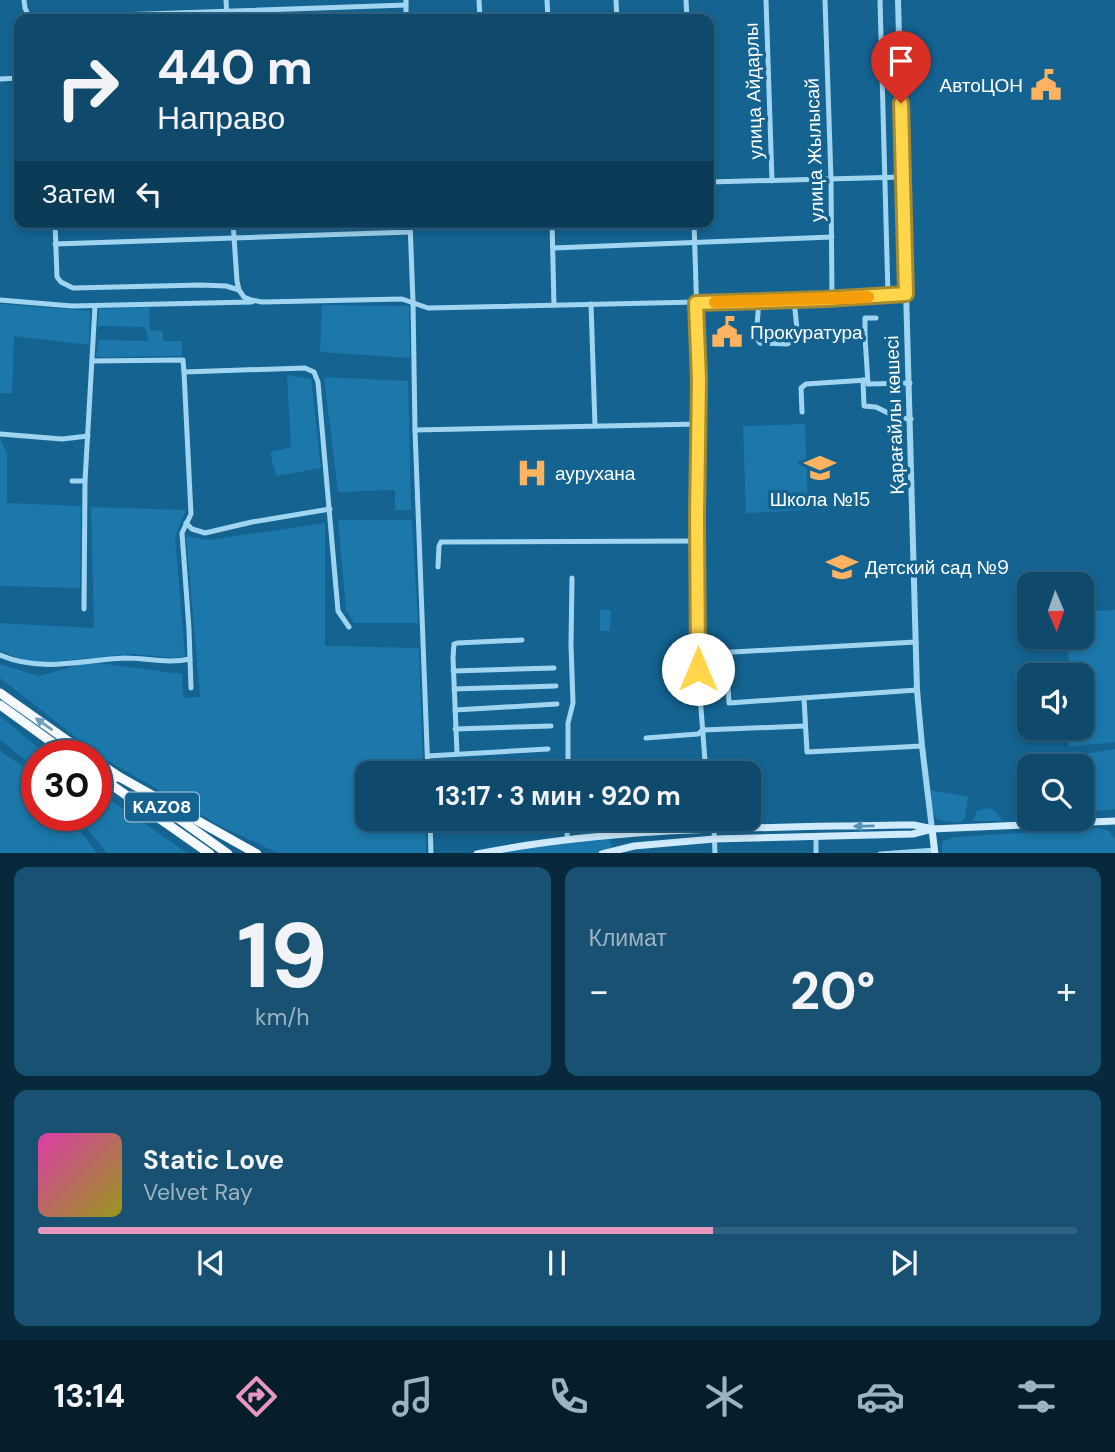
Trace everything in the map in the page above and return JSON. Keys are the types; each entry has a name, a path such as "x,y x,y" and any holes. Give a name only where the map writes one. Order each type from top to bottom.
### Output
{"highway":[{"path":"0,693 66,740"},
{"path":"0,705 49,740"},
{"path":"113,780 257,853"},
{"name":"KAZ08","path":"113,780 210,853"},
{"name":"KAZ08","path":"113,780 228,853"}],"main road":[{"path":"610,835 605,852 666,842 714,839 913,834 932,829 1115,821"},
{"path":"761,828 914,825 932,829"},
{"path":"810,827 813,837"},
{"path":"932,829 935,852"},
{"path":"477,853 568,839 679,831"}],"street":[{"name":"улица Айдарлы","path":"766,0 772,181"},
{"name":"улица Жылысай","path":"825,0 832,299"},
{"path":"880,0 888,295"},
{"name":"Қарағайлы көшесі","path":"898,0 917,690 932,829"},
{"path":"255,14 406,3"},
{"path":"714,182 903,177"},
{"path":"55,228 57,277 73,288 201,285 226,286 239,290"},
{"path":"233,228 239,290 244,297 262,302"},
{"path":"410,228 428,761"},
{"path":"552,228 554,305"},
{"path":"694,228 699,380 698,654 705,761"},
{"path":"55,244 410,232"},
{"path":"553,248 832,237"},
{"path":"0,300 95,306 402,299 428,308 696,303 906,294"},
{"path":"794,300 798,339"},
{"path":"759,301 757,337 760,343 787,344 798,339 865,337"},
{"path":"591,304 595,426"},
{"path":"84,609 85,481 95,306"},
{"path":"877,318 865,318 864,406 876,407 898,418 911,419"},
{"path":"92,360 183,360 191,514 182,533 191,688"},
{"path":"184,372 305,368 314,372 318,382 338,611 349,627"},
{"path":"802,412 801,388 806,384 865,380 868,384 910,383"},
{"path":"415,430 698,424"},
{"path":"0,434 62,439 88,436"},
{"path":"72,481 85,481"},
{"path":"186,523 192,529 205,533 330,509"},
{"path":"438,567 441,542 697,541"},
{"path":"568,761 568,723 573,702 572,578"},
{"path":"457,753 453,671 453,649 456,643 522,640"},
{"path":"698,654 916,642"},
{"path":"726,653 729,703 917,690"},
{"path":"0,655 23,664 54,666 126,658 178,662 190,659"},
{"path":"453,671 554,668"},
{"path":"454,689 556,686"},
{"path":"804,698 807,752 922,746"},
{"path":"455,710 557,704"},
{"path":"455,729 551,726"},
{"path":"646,738 698,734 703,730 806,726"},
{"path":"428,755 548,749"},
{"path":"430,831 431,853"},
{"path":"568,831 568,839"},
{"path":"714,831 715,853"},
{"path":"813,837 816,853"},
{"path":"880,853 935,852"}],"shaded area":[{"path":"0,304 90,311 89,345 14,336 12,393 0,393"},
{"path":"322,305 409,306 410,358 320,352"},
{"path":"149,307 150,330 162,331 163,341 182,341 182,356 96,357 99,340 148,341 145,327 98,326 99,309"},
{"path":"287,375 311,379 321,468 276,476 270,452 291,447"},
{"path":"324,377 408,381 411,510 395,510 395,490 338,492"},
{"path":"805,424 808,510 746,513 743,426"},
{"path":"0,438 7,454 7,503 81,506 80,588 0,586"},
{"path":"91,507 186,510 175,536 185,656 177,658 131,654 50,662 24,661 0,650 0,623 94,628"},
{"path":"338,520 412,520 418,623 354,623 346,610"},
{"path":"325,523 325,646 419,648 423,761 355,761 355,831 425,831 426,853 278,853 220,826 112,763 112,740 79,740 0,678 0,664 39,676 90,662 182,674 183,698 200,697 186,536 209,540"},
{"path":"600,610 611,610 610,631 600,631"},
{"path":"1115,610 1115,742 1069,747 1069,740 1094,740 1094,663 1069,663 1068,649 1094,649 1094,611"},
{"path":"0,716 29,740 21,740 21,756 0,740"},
{"path":"1115,749 1115,809 1094,811 1094,754 1083,754"},
{"path":"0,751 21,765 21,831 80,831 97,853 0,853"},
{"path":"931,790 968,797 962,822 945,821 936,817 932,808"},
{"path":"112,801 187,853 107,853 89,831 112,831"},
{"path":"987,808 995,810 1002,821 973,821 977,811"},
{"path":"1094,828 1109,831 1115,839 1115,853 942,853 942,842 954,837 1094,831"},
{"path":"610,835 612,850 605,853 488,853"}],"slow traffic":[{"path":"715,302 868,297"}],"place":[{"name":"АвтоЦОН","path":"1046,85"},
{"name":"Прокуратура","path":"727,332"},
{"name":"Школа №15","path":"820,468"},
{"name":"аурухана","path":"532,473"},
{"name":"Детский сад №9","path":"842,567"}],"route":[{"path":"698,669 699,380 696,303 906,294 901,103"}]}
